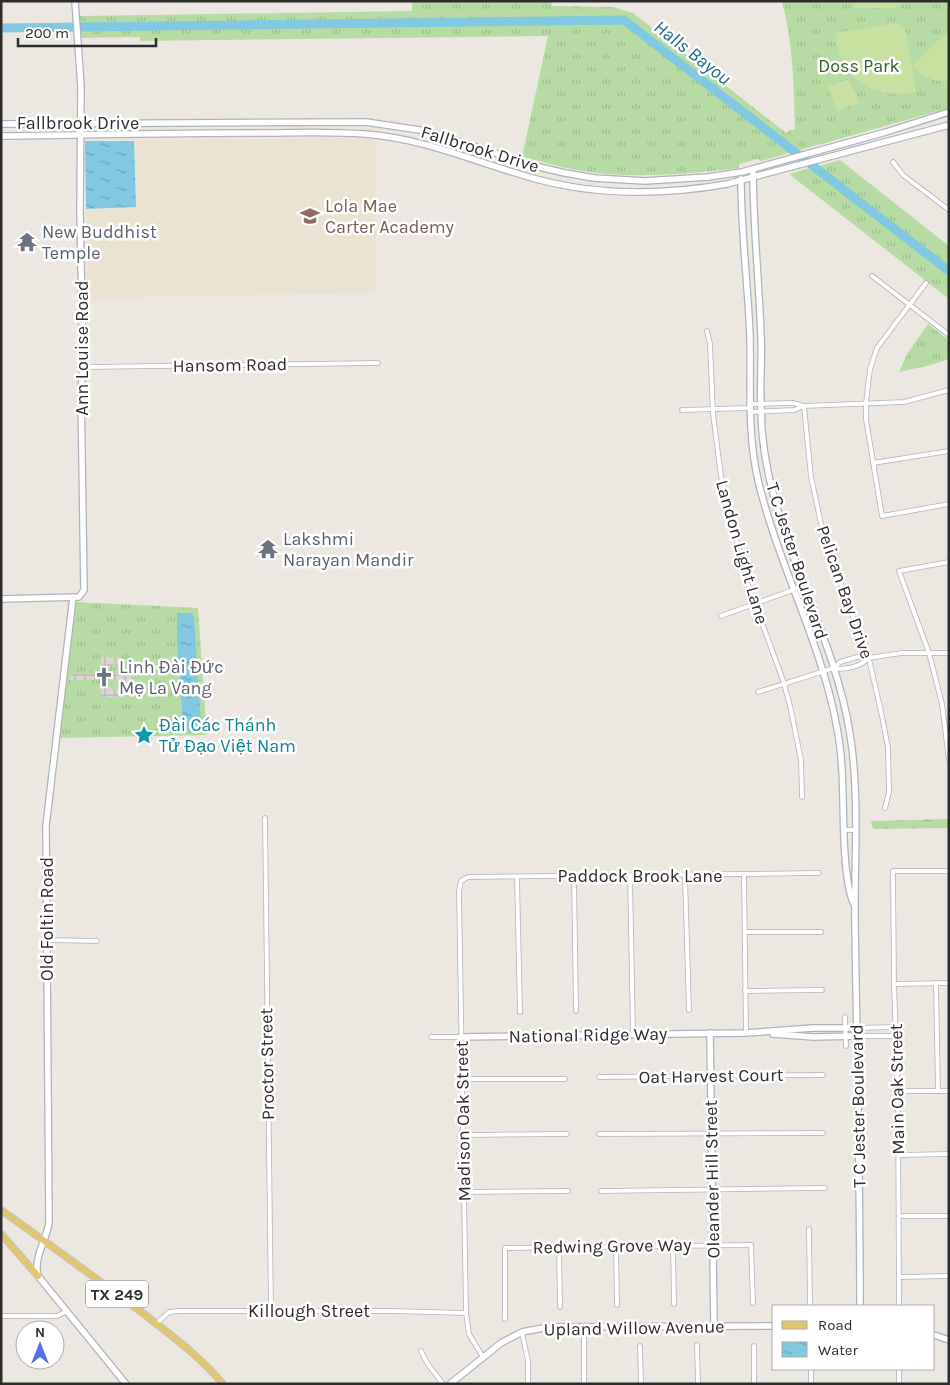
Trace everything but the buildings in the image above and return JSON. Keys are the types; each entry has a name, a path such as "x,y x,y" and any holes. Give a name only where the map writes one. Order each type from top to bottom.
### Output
{"main road":[{"name":"TX 249","path":"1,1210 191,1351 223,1384"},
{"path":"1,1234 38,1276"}],"street":[{"name":"Ann Louise Road","path":"73,597 79,597 84,590 81,390 83,367 81,87 75,1"},
{"name":"Fallbrook Drive","path":"1,124 366,122 426,131 539,167 594,178 645,181 708,177 742,172 886,132 949,112"},
{"path":"271,133 272,122"},
{"path":"365,134 366,122"},
{"name":"Fallbrook Drive","path":"1,136 271,133 365,134 423,143 536,179 593,190 666,192 708,187 753,178 949,125"},
{"path":"886,132 888,142"},
{"path":"893,162 903,175 949,210"},
{"name":"T C Jester Boulevard","path":"753,169 755,244 761,338 760,404 765,454 774,499 834,668 850,732 855,783 860,1305"},
{"name":"T C Jester Boulevard","path":"742,172 743,245 750,332 749,408 754,456 758,480 794,590 824,672 838,729 842,769 843,830 849,896 855,906"},
{"path":"872,276 949,335"},
{"path":"926,283 877,348 870,370 866,403 868,435 882,516 949,504"},
{"name":"Landon Light Lane","path":"708,331 713,410 720,476 744,569 784,683 801,760 802,797"},
{"name":"Hansom Road","path":"83,367 378,363"},
{"path":"682,410 749,408 760,404 793,403 804,406 904,402 949,390"},
{"path":"749,408 761,412 794,410 804,406"},
{"name":"Pelican Bay Drive","path":"804,406 811,477 822,528 848,605 864,639 882,716 888,748 889,792 885,808"},
{"path":"872,462 949,451"},
{"path":"949,562 899,571 929,653 942,704 949,760"},
{"path":"721,616 804,586"},
{"path":"1,599 73,597"},
{"name":"Old Foltin Road","path":"38,1276 36,1267 48,1230 49,1216 46,826 73,597"},
{"path":"758,692 824,672 834,668 840,662 861,656 868,658 902,653 949,653"},
{"path":"834,668 843,670 863,663 868,658"},
{"name":"Proctor Street","path":"265,818 271,1310"},
{"path":"843,830 855,830"},
{"name":"Main Oak Street","path":"900,1305 893,872 949,871"},
{"name":"Paddock Brook Lane","path":"461,881 468,877 819,873"},
{"path":"744,875 746,1033"},
{"path":"574,876 576,1011"},
{"path":"630,876 633,1034"},
{"path":"686,876 689,1010"},
{"path":"517,877 520,1012"},
{"name":"Madison Oak Street","path":"461,881 459,891 466,1313 469,1334 483,1357"},
{"path":"745,932 821,932"},
{"path":"47,940 97,941"},
{"path":"894,984 949,982"},
{"path":"936,983 938,1091"},
{"path":"745,991 822,990"},
{"name":"T C Jester Boulevard","path":"845,1017 846,1046"},
{"name":"National Ridge Way","path":"746,1033 813,1028 896,1027"},
{"name":"National Ridge Way","path":"431,1037 710,1033 896,1036"},
{"name":"Oleander Hill Street","path":"710,1033 714,1325"},
{"name":"Oat Harvest Court","path":"599,1077 823,1075"},
{"path":"462,1079 565,1079"},
{"path":"898,1092 949,1091"},
{"path":"599,1134 823,1132"},
{"path":"463,1135 567,1134"},
{"path":"898,1156 949,1154"},
{"path":"600,1191 825,1188"},
{"path":"464,1192 568,1191"},
{"path":"899,1216 949,1216"},
{"path":"809,1229 810,1305"},
{"name":"Redwing Grove Way","path":"505,1319 505,1248 751,1244 753,1303"},
{"path":"616,1246 617,1305"},
{"path":"673,1246 674,1304"},
{"path":"559,1247 560,1307"},
{"path":"38,1276 126,1384"},
{"path":"900,1277 949,1276"},
{"name":"Killough Street","path":"156,1324 169,1312 178,1311 271,1310 466,1313"},
{"path":"1,1316 57,1316 67,1311"},
{"path":"584,1326 584,1384"},
{"name":"Upland Willow Avenue","path":"450,1384 501,1343 522,1332 548,1327 772,1326"},
{"path":"522,1332 528,1361 528,1384"},
{"path":"935,1335 949,1340"},
{"path":"697,1345 698,1384"},
{"path":"640,1346 640,1384"},
{"path":"754,1346 754,1384"},
{"path":"421,1351 427,1363 443,1384"},
{"path":"810,1370 811,1384"},
{"path":"899,1370 899,1384"}],"shaded area":[{"path":"375,139 376,293 145,297 144,299 87,300 86,209 136,207 134,141"},
{"path":"101,657 117,657 124,668 123,672 131,667 131,687 126,686 122,682 124,686 118,697 101,697 101,680 70,680 71,674 101,674","holes":["114,662 121,671 120,674 108,674 109,668","108,680 120,680 121,682 115,692 109,686"]}],"green space":[{"name":"Doss Park","path":"412,1 551,1 552,6 613,7 633,13 786,133 790,130 795,130 795,113 791,49 782,1 949,1 949,108 761,161 758,159 739,164 739,168 660,175 621,175 574,170 522,157 548,36 140,41 140,37 81,38 80,16 412,11"},
{"path":"853,1 901,1 901,4 895,8 854,8"},
{"name":"Doss Park","path":"898,23 905,28 916,92 885,93 861,83 851,74 838,49 835,33"},
{"path":"943,35 949,35 949,81 938,81 929,78 913,66"},
{"path":"849,79 859,103 837,111 828,87"},
{"path":"840,160 949,246 949,299 789,174"},
{"path":"928,324 949,340 949,359 899,372 907,354"},
{"path":"76,602 198,608 207,735 60,738"},
{"path":"949,819 949,828 873,829 871,821"}],"water":[{"path":"85,141 134,141 136,207 86,209"},
{"path":"177,613 192,613 194,617 201,725 201,730 197,732 184,730 183,725 177,643"}],"waterway":[{"name":"Halls Bayou","path":"1,28 624,20 949,271"}],"place":[{"name":"Lola Mae Carter Academy","path":"310,216"},
{"name":"New Buddhist Temple","path":"27,242"},
{"name":"Lakshmi Narayan Mandir","path":"268,549"},
{"name":"Linh Đài Đức Mẹ La Vang","path":"104,677"},
{"name":"Đài Các Thánh Tử Đạo Việt Nam","path":"144,735"}]}
